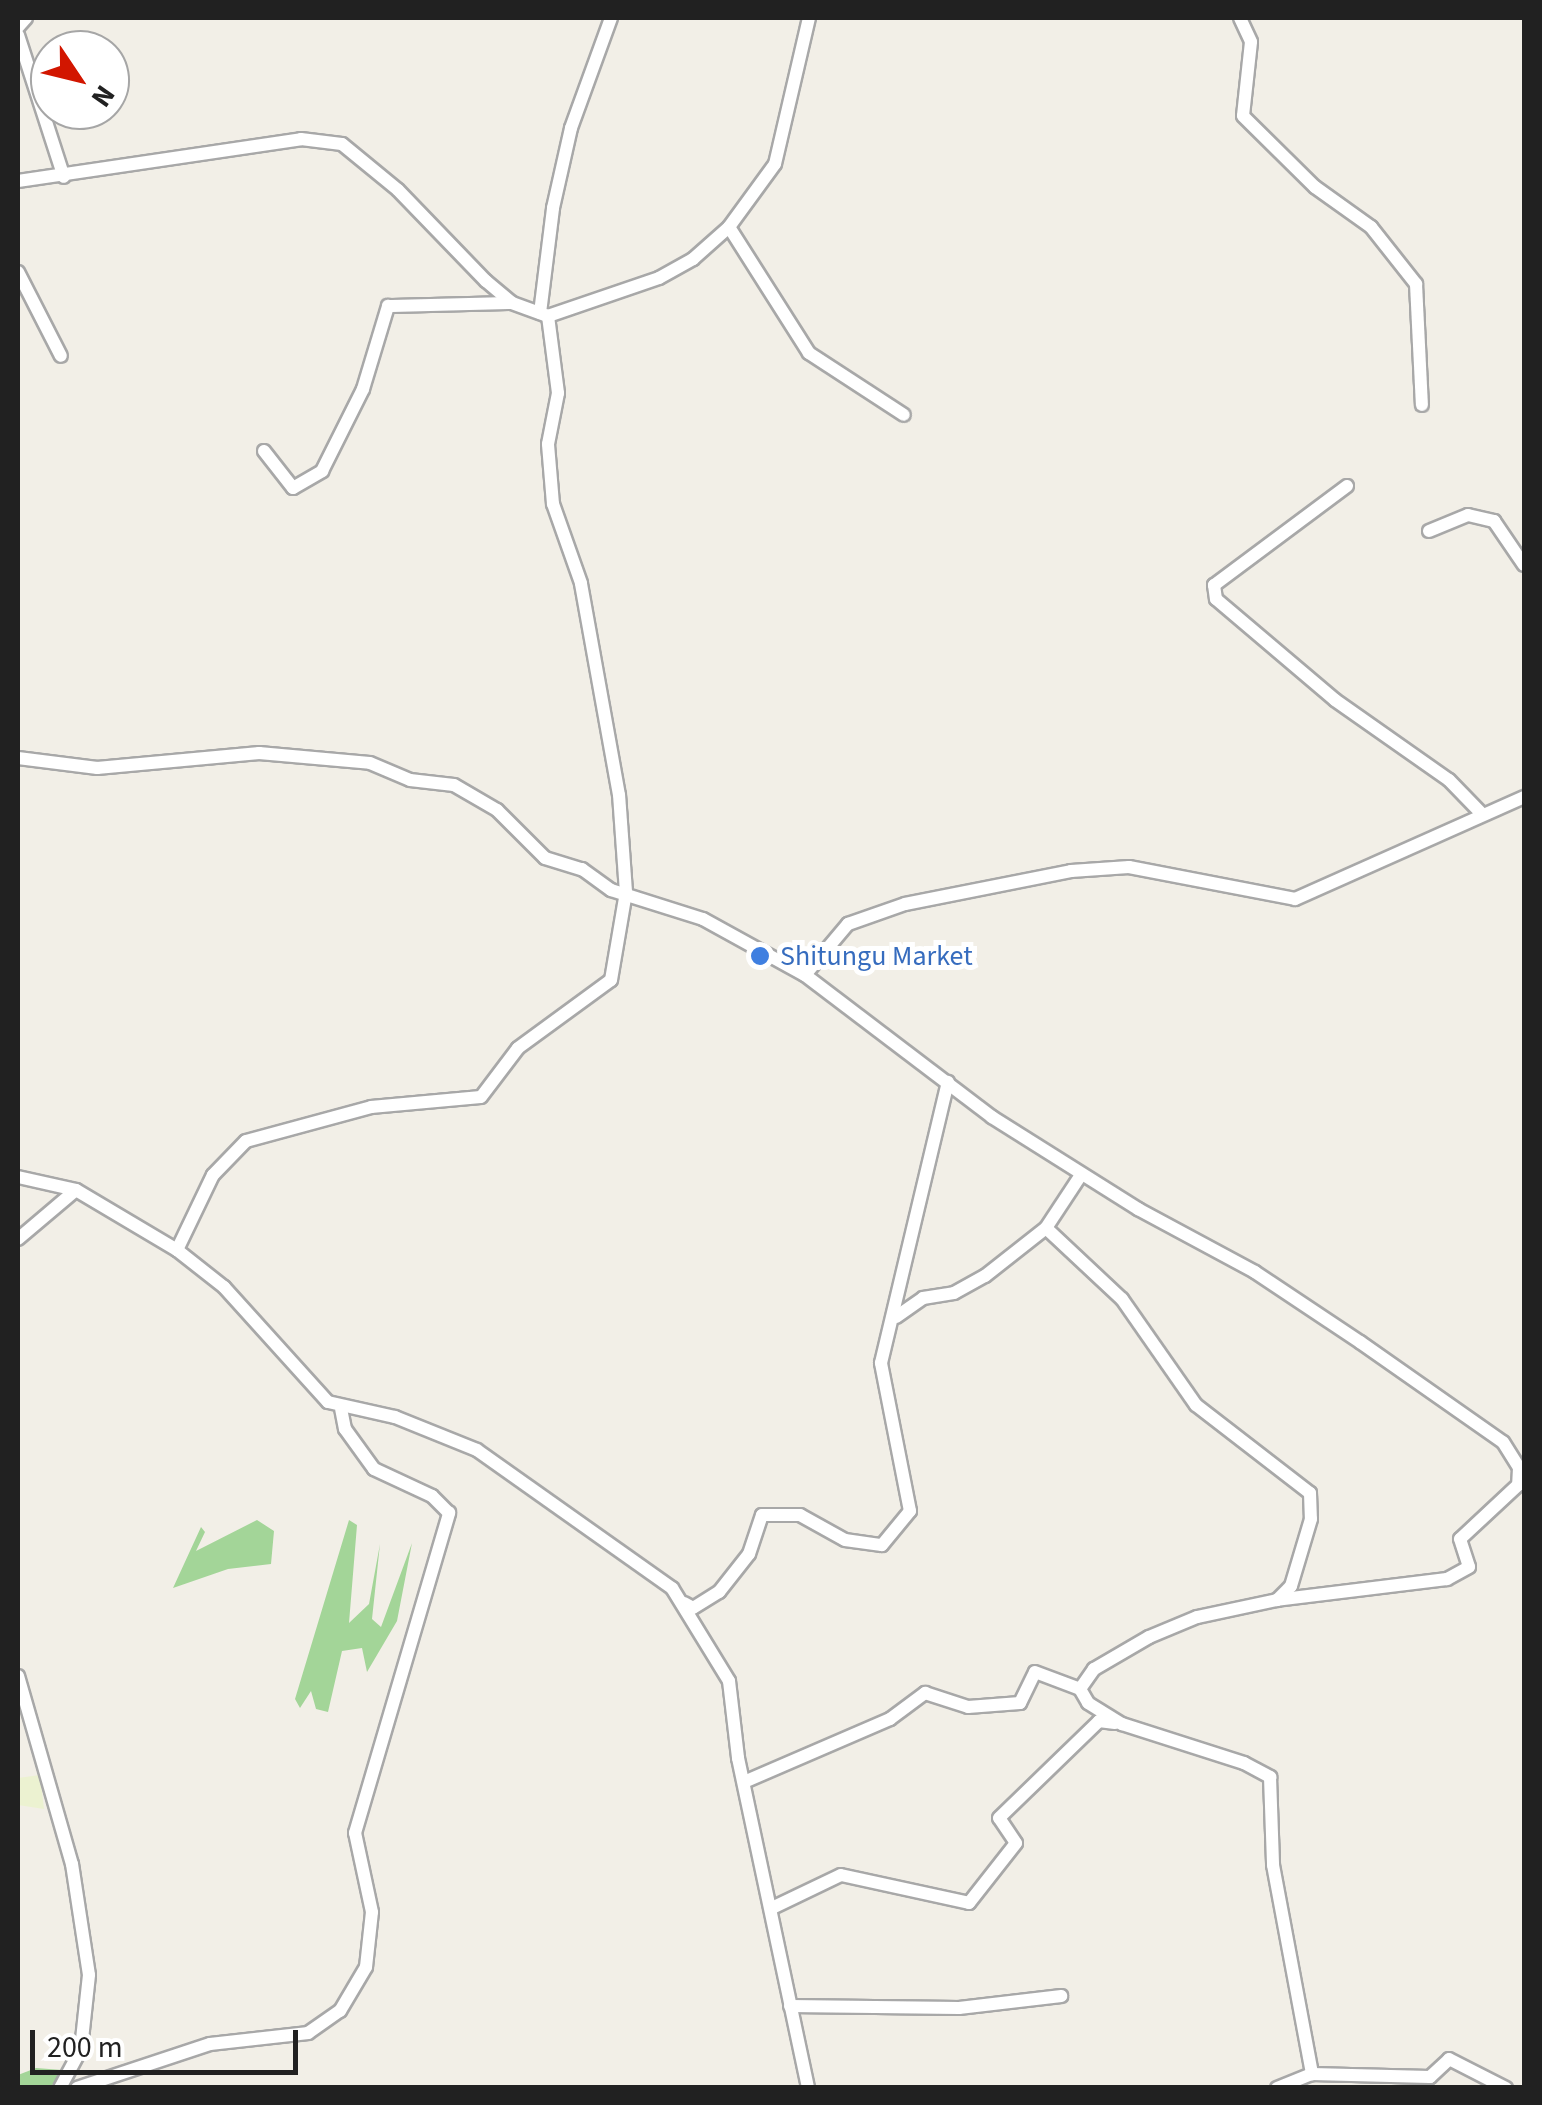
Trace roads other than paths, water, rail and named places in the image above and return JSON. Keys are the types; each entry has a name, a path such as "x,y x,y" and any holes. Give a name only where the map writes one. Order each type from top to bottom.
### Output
{"street":[{"path":"18,27 26,18"},
{"path":"177,1250 213,1175 246,1141 330,1115 485,1095 518,1048 611,980 626,892 619,794 595,648 553,504 548,444 558,393 544,314 552,208 572,128 611,18"},
{"path":"264,451 293,488 322,471 363,389 388,306 512,302 544,314 659,278 694,259 728,227 775,164 809,18"},
{"path":"1240,18 1250,42 1243,116 1315,187 1371,226 1416,284 1422,405"},
{"path":"18,35 64,177"},
{"path":"18,181 301,139 342,144 366,159 512,302"},
{"path":"728,227 809,354 904,415"},
{"path":"18,272 62,356"},
{"path":"1347,486 1214,585 1216,599 1334,700 1450,780 1481,813"},
{"path":"1429,531 1468,514 1494,521 1524,565"},
{"path":"18,758 97,768 258,753 370,764 410,780 454,786 497,810 545,858 703,919 805,975 1081,1175 1270,1282 1502,1442 1519,1468 1518,1485 1460,1539 1469,1567 1447,1579 1277,1600 1197,1617 1149,1637 1094,1668 1080,1689"},
{"path":"805,975 848,924 905,904 1071,871 1129,867 1295,898 1317,894 1481,813 1524,797"},
{"path":"341,1410 394,1417 477,1450 693,1608 719,1592 749,1554 762,1515 800,1515 845,1540 882,1545 910,1511 880,1370 896,1318 948,1082"},
{"path":"896,1318 923,1298 972,1285 1046,1228 1081,1175"},
{"path":"18,1177 76,1190 177,1250 224,1287 341,1410 345,1429 378,1472 432,1496 449,1513 355,1833 372,1912 366,1967 340,2011 308,2033 210,2044 77,2088"},
{"path":"18,1239 76,1190"},
{"path":"1046,1228 1111,1286 1196,1405 1310,1493 1311,1518 1292,1586 1277,1600"},
{"path":"682,1601 729,1681 744,1782 808,2088"},
{"path":"744,1782 890,1719 924,1692 968,1707 1020,1703 1035,1672 1080,1689 1088,1703 1122,1724"},
{"path":"18,1676 72,1864 89,1975 82,2050 60,2088"},
{"path":"772,1908 842,1875 969,1904 1016,1843 999,1818 1099,1721 1122,1724 1244,1763 1270,1777 1273,1864 1312,2074"},
{"path":"790,2006 958,2008 1062,1996"},
{"path":"1277,2088 1312,2074 1430,2077 1448,2059 1506,2088"}],"place":[{"name":"Shitungu Market","path":"760,956"}]}
